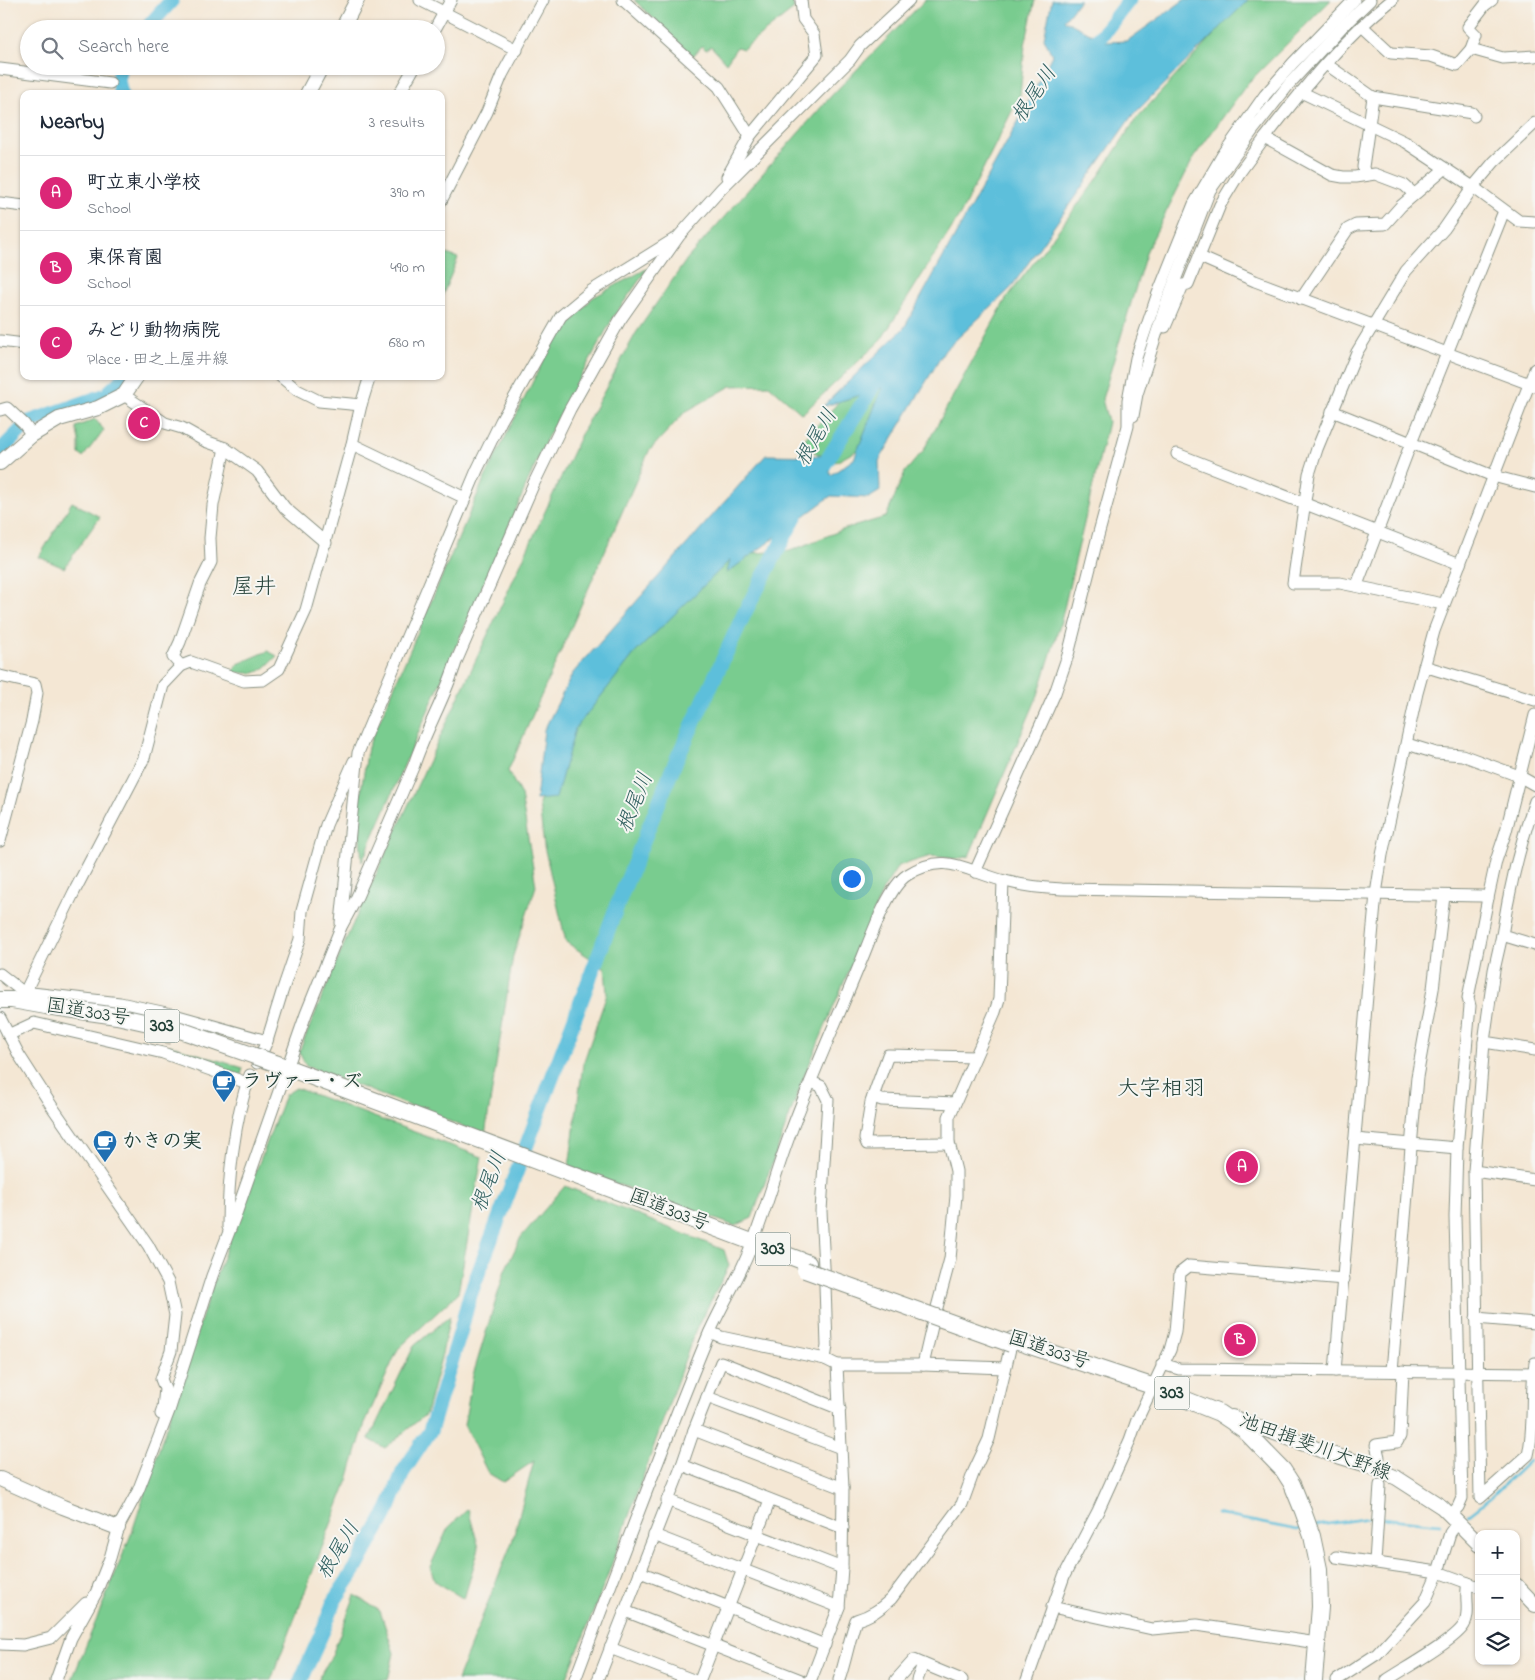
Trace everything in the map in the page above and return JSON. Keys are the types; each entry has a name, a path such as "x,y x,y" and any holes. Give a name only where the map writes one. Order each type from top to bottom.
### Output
{"highway":[{"name":"国道303号","path":"0,1001 12,1000 45,1009 117,1016 180,1030 1012,1342 1218,1412 1243,1429 1287,1477 1292,1484 1312,1536 1319,1569 1320,1607 1314,1680"},
{"name":"国道303号","path":"1151,1389 1215,1419 1238,1435 1262,1456 1297,1498"}],"main road":[{"path":"347,20 357,0"},
{"path":"309,90 317,75"},
{"path":"0,464 28,430 98,408 124,394 134,380"},
{"name":"池田揖斐川大野線","path":"1218,1412 1328,1453 1364,1464 1397,1478 1420,1492 1454,1519 1475,1540"},
{"path":"0,1479 63,1507 118,1528"},
{"path":"1520,1589 1535,1605"}],"street":[{"path":"420,0 517,50"},
{"path":"440,20 451,0"},
{"path":"445,192 487,112 502,75 543,0"},
{"path":"623,0 719,87 750,136"},
{"path":"721,189 750,136 817,55 814,34 804,18 801,0"},
{"path":"118,1528 138,1491 169,1411 212,1276 306,1014 341,927 356,899 421,745 449,686 456,662 538,475 570,409 620,320 679,236 721,189 850,60 860,46 909,0"},
{"path":"975,872 1034,742 1068,655 1128,426 1128,400 1136,358 1157,296 1194,204 1222,156 1265,95 1354,0"},
{"path":"1128,426 1132,422 1137,394 1167,301 1210,190 1247,138 1290,83 1370,0"},
{"path":"1151,348 1157,345 1183,285 1188,284 1220,205 1240,172 1301,92 1362,26 1392,0"},
{"path":"1362,26 1391,53 1431,56 1457,65 1470,49 1476,35 1468,27 1485,5 1492,0"},
{"path":"1470,49 1503,58 1535,56"},
{"path":"1326,64 1373,97 1472,113 1474,116"},
{"path":"0,69 20,72"},
{"path":"47,75 110,83"},
{"path":"401,90 410,75"},
{"path":"1301,92 1405,142 1473,187 1519,221 1535,222"},
{"path":"1366,174 1363,167 1373,97"},
{"path":"1443,604 1340,582 1293,583 1309,474 1316,449 1357,352 1406,271 1444,229 1473,187 1494,162 1535,123"},
{"path":"1265,138 1332,175 1349,177 1375,174 1385,176 1404,185 1414,194"},
{"path":"1301,299 1348,230 1356,225 1385,224 1414,194 1444,168"},
{"path":"0,203 20,206"},
{"path":"1357,585 1411,443 1504,211"},
{"path":"228,1233 228,1198 235,1138 251,1074 267,1041 300,939 302,911 326,825 465,498 501,421 561,316 591,291 679,236"},
{"path":"1200,257 1301,299 1532,386"},
{"path":"0,341 20,344"},
{"path":"1335,1371 1376,894 1382,855 1424,666 1443,604 1493,476 1532,386 1535,369"},
{"path":"285,380 297,390 319,401 361,405"},
{"path":"24,992 144,758 163,685 180,666 191,662 244,681 262,680 279,669 306,610 326,543 369,380"},
{"path":"124,394 165,423 182,428 205,441 226,448 257,471 285,508 326,543"},
{"path":"0,410 7,408 28,430"},
{"path":"1332,411 1493,476 1535,487"},
{"path":"352,444 465,498"},
{"path":"180,666 173,657 200,584 211,562 210,538 213,505 226,448"},
{"path":"1178,454 1460,564"},
{"path":"1424,666 1535,700"},
{"path":"0,676 35,684 37,693 27,742 0,841"},
{"path":"1337,1680 1377,1654 1425,1602 1438,1572 1462,1498 1456,1217 1457,1148 1470,1006 1468,998 1496,861 1506,831 1535,715"},
{"path":"1407,744 1436,753 1462,755 1519,776 1535,785"},
{"path":"341,927 358,753"},
{"path":"1162,1364 1179,1369 1459,1372 1477,1372 1534,1370 1533,1426 1528,1456 1480,1498 1477,1372 1476,1318 1474,1171 1484,1042 1494,970 1506,909 1535,800"},
{"path":"575,1680 640,1508 710,1332 752,1245 790,1132 880,917 892,892 904,877 933,863 950,863 1003,881 1036,887 1062,889 1482,896 1488,898"},
{"path":"923,1365 950,1259 956,1196 956,1171 949,1143 949,1117 999,999 1003,881"},
{"path":"1379,1456 1376,1446 1397,1442 1400,1436 1397,1371 1412,1144 1418,1076 1433,989 1444,896"},
{"path":"1502,935 1535,945"},
{"path":"0,974 24,992 120,1003 267,1041"},
{"path":"0,1018 8,1035 53,1108 148,1245 168,1282 175,1315 171,1351 161,1379 165,1389 163,1408 118,1528 110,1558 96,1593 71,1638 56,1680"},
{"path":"8,1035 34,1022 164,1048 251,1074"},
{"path":"1484,1042 1535,1050"},
{"path":"949,1143 867,1144 865,1139 873,1097 888,1055 975,1058"},
{"path":"811,1082 821,1086 828,1100 821,1211 827,1346 825,1359"},
{"path":"873,1097 882,1100 955,1103"},
{"path":"1356,1139 1457,1148"},
{"path":"1474,1171 1535,1180"},
{"path":"1027,1680 1064,1576 1098,1510 1162,1364 1170,1350 1175,1332 1180,1273 1189,1266 1344,1279"},
{"path":"1476,1318 1535,1323"},
{"path":"710,1332 721,1337 825,1359 837,1365 923,1365 1005,1368"},
{"path":"839,1680 845,1662 849,1639 856,1620 878,1611 892,1599 962,1504 974,1471 989,1439 1012,1342"},
{"path":"598,1680 721,1362 840,1409"},
{"path":"811,1680 839,1607 842,1568 843,1488 837,1365"},
{"path":"707,1397 841,1448"},
{"path":"694,1430 843,1488"},
{"path":"682,1465 842,1528"},
{"path":"1375,1562 1380,1485"},
{"path":"667,1500 842,1568"},
{"path":"700,1680 770,1500"},
{"path":"654,1535 839,1607"},
{"path":"1336,1557 1438,1572 1473,1585 1464,1624 1452,1638 1387,1680"},
{"path":"640,1572 825,1645"},
{"path":"0,1644 23,1645 51,1638 96,1593"},
{"path":"1052,1607 1152,1629 1197,1625 1317,1643"},
{"path":"625,1611 801,1680"},
{"path":"610,1648 693,1680"},
{"path":"896,1680 914,1660 962,1680"},
{"path":"917,1680 923,1664"}],"green space":[{"path":"634,0 793,0 794,9 743,49 737,47 726,63 711,46 706,50 702,46 693,56"},
{"path":"925,0 1035,0 1025,45 1020,95 960,215 881,340 802,414 769,385 731,386 685,412 649,451 508,771 521,795 536,886 513,956 485,1135 306,1066 299,1052 351,928 583,430 636,333 687,259 832,95"},
{"path":"1246,0 1331,0 1247,84 1194,157 1147,250 1102,399 1108,422 1061,621 1038,695 969,856 957,859 931,856 898,866 883,890 803,1079 752,1218 735,1226 569,1167 583,1064 607,994 605,968 566,942 544,846 539,804 576,710 715,555 790,551 842,530 886,517 905,472 923,451 1006,299 1095,182 1136,119"},
{"path":"445,253 458,258 445,289"},
{"path":"648,268 614,316 547,438 362,862 358,810 368,747 482,484 549,349 592,298"},
{"path":"943,325 890,432 836,462 799,445 871,367"},
{"path":"95,419 104,430 83,457 79,454 79,440 76,427"},
{"path":"72,502 100,517 64,568 39,557"},
{"path":"268,651 277,656 262,670 253,673 233,672 238,664"},
{"path":"169,1045 243,1068 241,1075 168,1051"},
{"path":"296,1088 482,1157 458,1293 398,1349 365,1423 348,1480 271,1680 72,1680 132,1532 211,1289 285,1095"},
{"path":"565,1186 724,1250 729,1266 695,1331 606,1580 566,1680 457,1680 512,1542 534,1461 503,1482 488,1473 464,1425 473,1375 505,1270 521,1237"},
{"path":"450,1316 426,1414 385,1448 369,1439 414,1346"},
{"path":"468,1509 479,1548 464,1599 435,1581 430,1567 448,1528"},
{"path":"355,1595 380,1611 394,1653 388,1680 318,1680 332,1655"}],"water":[{"path":"1052,0 1080,0 1064,20 1107,42 1127,41 1184,0 1248,0 1131,117 1010,289 945,350 879,461 880,491 869,498 831,496 727,573 730,560 635,653 575,729 556,798 536,800 544,730 573,673 766,455 824,456 831,475 854,459 882,388 822,407 904,328 1018,122 1052,55 1044,38"}],"waterway":[{"path":"154,20 172,0"},
{"name":"根尾川","path":"1086,55 1129,0"},
{"path":"119,75 120,90"},
{"name":"根尾川","path":"816,478 880,375"},
{"path":"0,451 29,422 106,395 122,380"},
{"name":"根尾川","path":"301,1680 334,1601 356,1568 389,1508 403,1472 430,1431 470,1295 620,898 674,765 745,612 800,507"},
{"path":"1468,1515 1490,1498 1529,1461"},
{"path":"1217,1514 1297,1530 1304,1528"},
{"path":"1314,1526 1376,1517"},
{"path":"1381,1518 1440,1524"}],"tunnel":[{"path":"165,1044 169,1021"}],"place":[{"name":"みどり動物病院","path":"144,423"},
{"name":"ラヴァー・ズ","path":"224,1103"},
{"name":"かきの実","path":"105,1163"},
{"name":"町立東小学校","path":"1242,1167"},
{"name":"東保育園","path":"1240,1340"}],"district":[{"name":"屋井","path":"254,588"},
{"name":"大字相羽","path":"1161,1090"}]}
